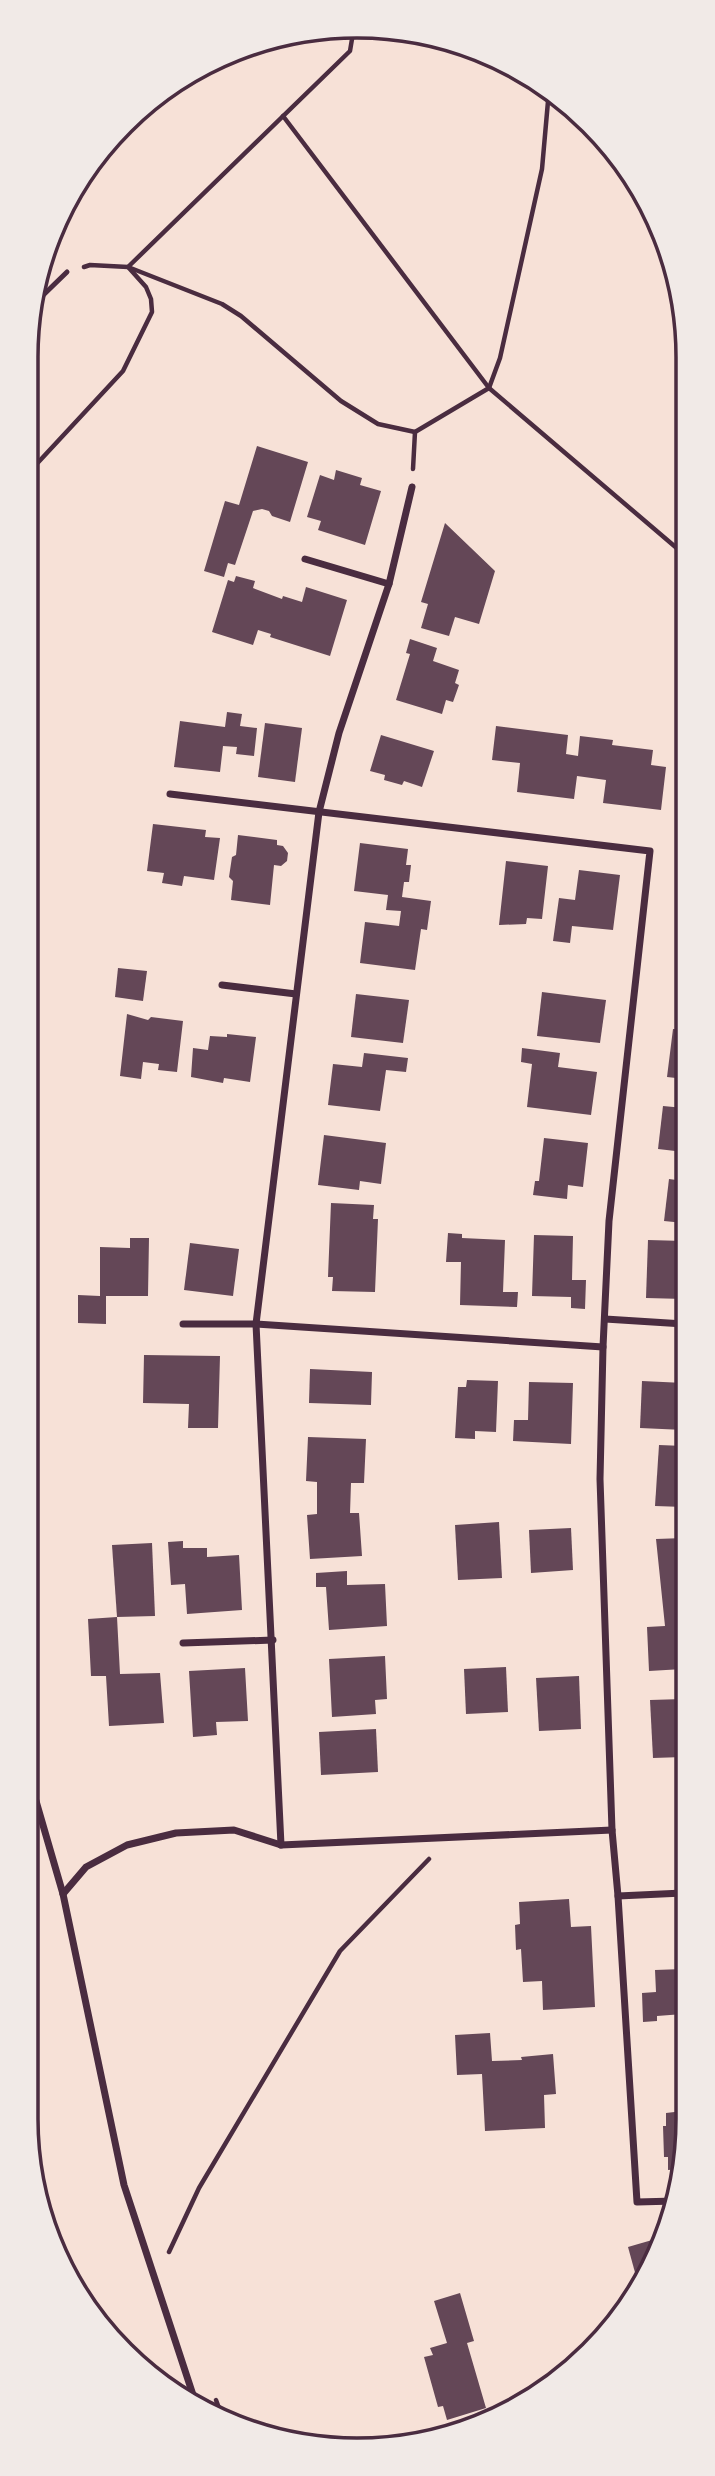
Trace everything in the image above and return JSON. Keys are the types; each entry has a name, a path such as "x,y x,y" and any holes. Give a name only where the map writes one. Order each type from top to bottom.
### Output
{"street":[{"path":"281,1845 256,1324 319,812 339,733 389,584 412,487"},
{"path":"304,559 389,584"},
{"path":"170,794 650,851 610,1221 603,1347 600,1479 612,1830 637,2202 666,2201"},
{"path":"222,985 296,994"},
{"path":"605,1319 676,1323"},
{"path":"183,1324 256,1324 603,1347"},
{"path":"183,1643 273,1640"},
{"path":"38,1808 63,1894 124,2185 192,2391"},
{"path":"63,1894 86,1867 127,1844 176,1833 234,1830 281,1845 612,1830"},
{"path":"618,1896 676,1893"}],"lane":[{"path":"45,293 67,272"}],"path":[{"path":"128,267 351,51 352,38"},
{"path":"67,272 90,265 128,267 222,304 241,316 341,401 378,424 415,432 489,387 500,358 541,169 548,101"},
{"path":"283,116 489,387 676,548"},
{"path":"38,463 123,371 152,312 146,287 128,267"},
{"path":"412,487 415,432"},
{"path":"171,2260 168,2250 199,2188 340,1951 450,1838"},
{"path":"215,2396 218,2406"}],"building":[{"path":"257,446 308,462 290,522 272,516 269,511 253,511 235,565 228,563 224,577 204,571 225,501 239,505"},
{"path":"336,470 362,478 360,485 381,491 365,545 318,530 321,521 307,517 320,475 334,480"},
{"path":"445,523 495,571 479,624 455,617 449,636 421,628 428,604 421,602"},
{"path":"236,576 255,581 253,588 282,599 283,596 302,602 306,587 347,600 330,656 270,637 271,634 258,630 253,645 212,632 228,580 234,582"},
{"path":"410,639 437,648 433,661 459,670 455,683 459,685 453,702 446,700 442,714 396,700 410,654 406,653"},
{"path":"227,712 242,714 240,726 257,728 254,756 236,754 237,747 223,746 220,772 174,767 180,721 225,727"},
{"path":"265,723 302,728 295,782 258,777"},
{"path":"496,726 568,735 566,754 578,756 580,736 613,740 612,745 653,750 651,765 666,767 661,810 603,803 606,780 577,776 574,799 517,792 520,763 492,760"},
{"path":"381,735 434,751 422,787 404,781 402,785 384,780 385,775 370,771"},
{"path":"153,824 206,830 205,837 220,838 214,880 184,876 182,886 162,883 164,873 147,871"},
{"path":"238,835 277,840 277,845 283,846 288,853 287,861 281,866 274,865 270,905 231,900 233,881 229,877 232,857 236,855"},
{"path":"360,843 408,849 406,865 411,865 409,882 404,882 402,897 431,901 427,930 421,929 415,970 360,963 365,922 399,926 401,911 386,910 388,895 354,891"},
{"path":"506,861 548,866 542,919 527,918 526,924 499,925"},
{"path":"579,870 620,875 613,930 572,926 570,943 553,941 559,898 575,900"},
{"path":"118,968 147,971 143,1001 115,997"},
{"path":"542,992 606,1000 600,1043 537,1036"},
{"path":"356,994 409,1000 403,1043 351,1037"},
{"path":"127,1014 148,1020 151,1017 183,1021 177,1072 158,1070 159,1064 143,1062 141,1079 120,1076"},
{"path":"673,1029 676,1029 676,1078 667,1077"},
{"path":"227,1034 256,1037 250,1082 224,1078 223,1083 191,1077 193,1048 208,1050 210,1036 227,1037"},
{"path":"522,1048 560,1053 558,1067 597,1072 591,1115 527,1107 532,1064 521,1062"},
{"path":"364,1053 408,1058 406,1072 386,1070 380,1111 328,1105 333,1064 362,1067"},
{"path":"663,1106 676,1107 676,1151 658,1149"},
{"path":"324,1135 386,1143 381,1184 360,1181 359,1190 318,1185"},
{"path":"544,1138 588,1143 583,1187 568,1185 567,1199 533,1195 535,1181 539,1181"},
{"path":"669,1179 676,1180 676,1222 664,1221"},
{"path":"331,1203 374,1205 373,1219 378,1219 375,1292 332,1291 333,1277 328,1277"},
{"path":"448,1233 462,1234 462,1238 505,1240 503,1292 518,1292 517,1307 460,1305 461,1262 446,1262"},
{"path":"534,1235 573,1236 572,1280 586,1280 585,1309 571,1308 571,1297 532,1296"},
{"path":"130,1238 149,1238 148,1296 106,1296 106,1324 78,1323 78,1295 100,1296 100,1247 130,1248"},
{"path":"648,1240 676,1241 676,1299 646,1298"},
{"path":"190,1243 239,1249 233,1296 184,1290"},
{"path":"144,1355 220,1356 218,1428 188,1428 189,1404 143,1403"},
{"path":"310,1369 372,1372 371,1405 309,1403"},
{"path":"467,1380 498,1381 496,1432 475,1431 475,1439 455,1438 458,1387 466,1387"},
{"path":"642,1381 676,1383 676,1430 640,1428"},
{"path":"529,1382 573,1383 571,1444 513,1441 514,1420 528,1420"},
{"path":"308,1437 366,1439 364,1483 351,1483 350,1513 359,1513 362,1556 310,1559 307,1515 317,1514 317,1482 306,1481"},
{"path":"659,1445 676,1446 676,1507 655,1506"},
{"path":"499,1522 502,1578 458,1580 455,1525"},
{"path":"571,1528 573,1570 531,1573 529,1530"},
{"path":"676,1538 676,1669 649,1671 647,1627 665,1626 656,1539"},
{"path":"183,1541 183,1548 207,1548 207,1557 239,1555 242,1610 187,1614 185,1584 171,1585 168,1542"},
{"path":"152,1543 155,1616 117,1617 112,1545"},
{"path":"347,1571 347,1585 385,1584 387,1626 329,1630 326,1587 316,1587 316,1573"},
{"path":"117,1617 120,1674 160,1673 164,1723 109,1726 106,1676 91,1676 88,1619"},
{"path":"385,1656 387,1699 375,1700 376,1714 332,1717 329,1659"},
{"path":"506,1667 508,1712 466,1714 464,1669"},
{"path":"245,1668 248,1721 216,1722 217,1735 193,1737 189,1671"},
{"path":"579,1676 581,1729 539,1731 536,1678"},
{"path":"676,1699 676,1757 653,1758 650,1700"},
{"path":"376,1729 378,1772 321,1775 319,1732"},
{"path":"569,1899 571,1927 591,1926 595,2007 543,2010 542,1981 523,1982 521,1949 516,1950 515,1925 520,1924 519,1902"},
{"path":"676,1969 676,2015 657,2016 657,2021 643,2022 642,1993 656,1992 655,1970"},
{"path":"490,2033 492,2061 522,2060 521,2057 553,2054 556,2094 544,2095 545,2128 485,2131 482,2074 457,2075 455,2035"},
{"path":"676,2112 672,2170 668,2170 668,2157 664,2157 663,2126 666,2126 666,2113"},
{"path":"652,2240 636,2275 628,2247"},
{"path":"460,2293 474,2341 467,2343 486,2408 447,2420 443,2406 438,2407 424,2357 433,2355 430,2348 447,2343 434,2301"}]}
